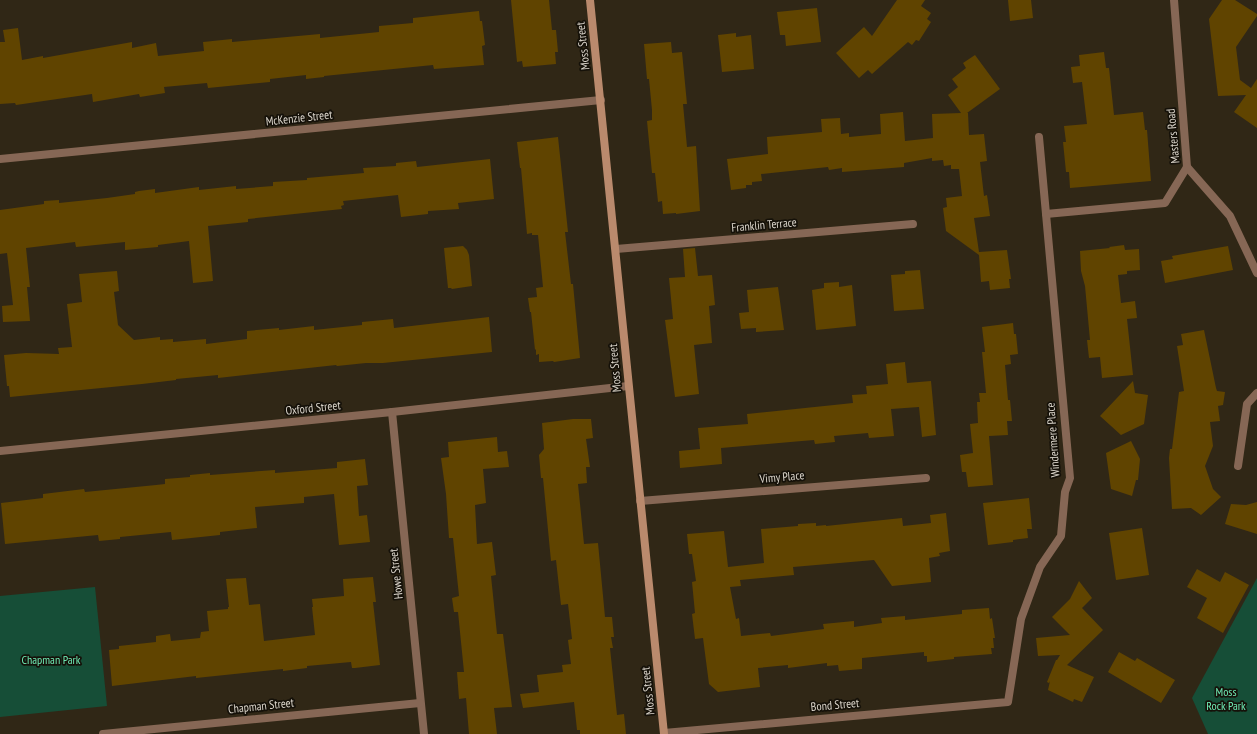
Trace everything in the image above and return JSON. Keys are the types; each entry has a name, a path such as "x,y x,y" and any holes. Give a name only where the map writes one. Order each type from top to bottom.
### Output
{"street":[{"name":"Moss Street","path":"590,0 664,733"},
{"name":"Masters Road","path":"1174,0 1187,167 1230,216 1257,273"},
{"name":"McKenzie Street","path":"0,159 601,100"},
{"name":"Windermere Place","path":"1008,702 1021,619 1040,567 1061,536 1065,492 1070,478 1039,136"},
{"path":"1046,214 1165,203 1187,167"},
{"name":"Franklin Terrace","path":"616,249 913,224"},
{"name":"Oxford Street","path":"0,451 392,412 628,386"},
{"path":"1238,466 1247,404 1257,393"},
{"name":"Howe Street","path":"392,412 424,734"},
{"name":"Vimy Place","path":"640,501 926,478"},
{"name":"Bond Street","path":"664,733 1008,702"},
{"name":"Chapman Street","path":"103,734 420,703"}],"green space":[{"name":"Moss Rock Park","path":"1257,578 1257,734 1208,734 1192,698"},
{"name":"Chapman Park","path":"95,587 107,706 0,717 0,596"}],"building":[{"path":"511,0 549,0 552,30 556,30 558,52 555,52 556,64 523,67 522,61 517,62"},
{"path":"897,0 925,0 921,6 931,13 927,19 931,22 919,41 916,40 912,45 908,42 872,74 868,70 859,78 836,53 864,27 872,36"},
{"path":"1008,0 1031,0 1033,18 1010,21"},
{"path":"1222,0 1235,0 1257,14 1236,47 1240,80 1251,88 1257,79 1257,128 1234,112 1246,95 1218,96 1209,19"},
{"path":"817,8 821,42 786,46 785,35 780,35 777,12"},
{"path":"479,11 480,21 482,21 485,45 482,46 484,65 434,69 433,65 306,79 306,75 270,79 270,82 208,88 207,83 164,87 165,93 140,97 139,94 93,102 92,94 16,105 15,103 0,104 0,42 5,42 3,30 18,28 22,60 43,56 43,58 132,42 132,48 156,43 158,56 204,51 203,42 232,39 232,42 320,34 320,38 379,32 379,26 413,23 413,18"},
{"path":"736,33 736,37 751,35 754,69 722,72 718,35"},
{"path":"671,42 672,53 682,52 687,104 683,104 687,147 696,146 700,211 663,214 662,201 658,202 655,173 652,173 647,121 652,120 652,110 649,79 647,79 644,44"},
{"path":"1104,52 1106,68 1109,68 1114,115 1143,112 1145,130 1147,130 1151,181 1070,188 1069,172 1066,172 1063,142 1066,142 1064,126 1087,124 1082,82 1073,83 1071,67 1080,66 1079,55"},
{"path":"975,55 1000,89 967,113 969,135 984,134 987,161 980,162 984,196 987,195 990,216 974,218 979,252 1007,250 1011,279 1009,279 1010,288 990,290 989,281 981,282 979,255 946,231 943,208 947,207 946,198 962,196 959,169 951,169 951,165 944,166 943,160 932,161 932,158 904,163 904,167 842,172 842,168 829,170 828,167 761,174 762,181 752,182 752,185 746,185 746,188 731,190 727,159 768,154 767,137 822,132 821,119 840,118 841,134 849,133 849,137 881,134 880,114 903,112 905,141 933,138 932,114 961,113 948,95 958,87 952,79 966,68 963,63"},
{"path":"558,137 568,232 565,232 571,284 573,284 580,358 554,362 539,362 539,354 536,355 536,349 535,350 528,298 537,297 536,288 543,287 538,235 532,235 532,233 527,234 517,142"},
{"path":"490,159 494,199 458,203 459,209 428,211 428,214 401,217 398,195 343,201 344,205 341,206 342,209 248,219 248,222 208,226 213,281 193,283 189,241 158,245 158,247 125,250 125,242 76,247 75,242 26,248 30,287 27,287 30,321 3,322 2,306 13,305 7,253 0,254 0,210 44,204 44,201 59,200 59,203 107,198 135,194 135,192 139,191 155,189 155,193 199,187 199,190 236,186 236,189 273,186 273,182 307,180 307,178 364,173 363,168 396,166 396,163 416,161 417,167"},
{"path":"1124,245 1125,250 1139,249 1140,270 1127,271 1127,274 1118,275 1121,303 1135,301 1137,318 1127,319 1133,375 1102,378 1100,357 1089,358 1087,340 1090,340 1085,286 1081,271 1080,251"},
{"path":"463,246 469,255 472,286 452,289 448,288 444,248"},
{"path":"1228,246 1233,270 1165,283 1161,261 1173,259 1172,256"},
{"path":"695,248 698,276 712,275 715,305 709,306 712,343 694,345 699,394 675,397 665,320 673,319 669,278 685,277 683,249"},
{"path":"920,270 924,309 894,311 891,275 905,274 905,271"},
{"path":"117,271 119,291 114,292 118,325 134,340 160,337 160,340 173,339 173,342 206,339 206,344 247,339 247,331 279,328 279,330 314,326 314,330 362,325 362,322 393,319 394,328 489,317 492,352 383,363 336,365 218,378 218,375 10,397 9,386 7,386 4,355 26,353 59,354 58,348 72,347 67,304 82,302 79,274"},
{"path":"839,282 839,287 852,285 856,326 816,330 812,290 824,288 824,283"},
{"path":"778,287 784,330 756,332 756,328 741,329 739,313 749,312 747,290"},
{"path":"1013,323 1014,334 1016,334 1018,354 1010,355 1011,364 1005,365 1008,400 1010,400 1012,421 1007,421 1008,435 989,436 993,485 968,487 966,472 962,472 960,455 973,453 970,424 978,423 977,402 980,402 979,393 986,393 982,352 985,352 982,327"},
{"path":"1204,330 1217,391 1225,392 1223,405 1218,406 1220,421 1210,422 1213,446 1205,466 1213,489 1221,497 1201,515 1191,508 1172,509 1169,458 1170,449 1172,449 1179,392 1184,391 1177,346 1183,345 1181,334"},
{"path":"905,362 907,383 931,381 936,435 922,437 919,407 891,409 894,436 869,438 868,433 834,436 835,442 815,444 814,440 721,448 722,464 680,468 679,451 700,449 698,428 748,424 747,414 853,403 852,395 867,394 866,386 888,384 886,364"},
{"path":"1133,381 1135,393 1148,395 1144,424 1121,435 1100,416"},
{"path":"573,419 591,419 593,438 586,439 590,467 586,467 587,483 578,484 584,544 598,543 605,617 612,617 614,637 611,637 613,648 610,648 617,715 624,714 626,734 580,734 580,730 577,730 574,702 523,708 520,694 539,692 537,675 563,672 562,665 571,664 568,640 572,639 568,604 561,605 556,560 551,561 543,478 541,478 539,455 544,449 542,423"},
{"path":"497,437 498,452 507,451 509,467 483,469 486,503 475,505 477,544 492,542 496,575 491,576 497,634 503,634 512,707 494,708 497,734 469,734 466,698 459,699 457,672 464,672 458,612 454,612 452,598 459,596 453,538 449,538 446,494 441,458 449,457 448,442"},
{"path":"1131,441 1140,459 1138,480 1136,480 1132,496 1111,489 1106,453"},
{"path":"365,459 368,485 357,486 359,516 367,515 370,542 339,545 334,494 304,497 304,503 255,507 257,528 220,532 220,535 172,540 171,532 120,537 120,539 99,541 98,535 5,544 1,503 43,498 43,494 84,489 85,492 165,484 165,479 190,477 190,475 275,470 275,473 337,468 337,462"},
{"path":"1029,498 1032,529 1027,529 1028,538 1013,540 1013,542 988,545 983,503"},
{"path":"1257,502 1257,534 1225,524 1231,504 1246,505"},
{"path":"946,513 950,551 939,553 940,556 929,558 931,582 892,586 874,560 793,567 794,575 740,580 741,586 730,587 736,619 739,618 741,636 770,633 771,636 824,629 823,624 854,621 854,627 882,623 881,618 905,616 905,620 962,614 962,610 989,608 995,638 993,638 994,648 991,648 992,654 954,657 954,659 927,662 927,656 924,656 924,652 862,658 862,669 839,671 838,665 827,666 827,663 788,668 788,665 758,668 760,687 718,692 709,684 703,638 695,639 692,614 695,613 692,582 696,581 692,554 689,554 687,534 724,531 728,567 764,563 761,529 798,526 798,524 816,523 816,526 826,526 902,518 903,526 931,523 930,515"},
{"path":"1142,528 1149,575 1116,580 1109,533"},
{"path":"1197,569 1220,582 1225,572 1249,585 1223,633 1197,618 1207,598 1187,587"},
{"path":"373,577 376,602 373,602 380,665 352,668 351,662 307,666 307,668 283,671 283,669 196,678 196,676 112,686 109,650 119,649 119,646 156,642 156,636 170,634 171,641 200,638 201,632 209,631 207,611 228,609 229,607 226,579 246,578 249,605 260,604 264,641 315,635 312,599 344,596 343,579"},
{"path":"1079,581 1092,598 1082,608 1103,630 1067,665 1094,677 1082,702 1074,699 1073,702 1048,690 1050,681 1049,683 1047,682 1056,660 1060,655 1038,656 1036,638 1070,635 1052,617 1070,599"},
{"path":"1119,652 1135,661 1137,658 1175,680 1161,703 1108,672"}]}
